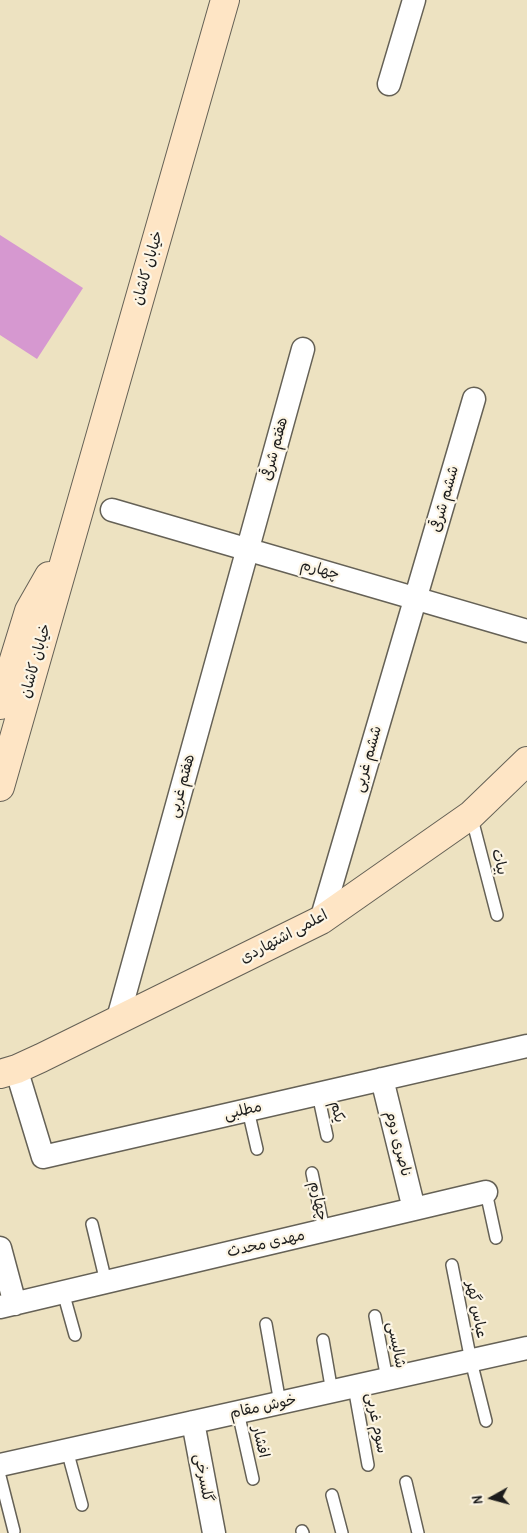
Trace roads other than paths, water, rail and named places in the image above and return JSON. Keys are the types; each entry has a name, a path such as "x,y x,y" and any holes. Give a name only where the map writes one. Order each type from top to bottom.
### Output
{"street":[{"name":"خیابان کاشان","path":"0,786 225,0"},
{"path":"389,84 414,0"},
{"name":"هفتم شرقی","path":"247,549 303,349"},
{"name":"ششم شرقی","path":"416,598 474,399"},
{"name":"چهارم","path":"112,510 527,631"},
{"name":"خیابان کاشان","path":"0,704 29,611 72,536"},
{"name":"هفتم غربی","path":"117,1022 247,549"},
{"name":"ششم غربی","path":"321,920 416,598"},
{"name":"اعلمی اشتهاردی","path":"6,1078 17,1069 117,1022 321,920 471,816 527,761"},
{"name":"مطلبی","path":"6,1078 43,1157 527,1046"},
{"name":"ناصری دوم","path":"382,1079 414,1209"},
{"name":"مهدی محدث","path":"7,1306 486,1192"},
{"path":"0,1248 7,1306"},
{"name":"خوش مقام","path":"0,1465 527,1349"},
{"name":"گلسرخی","path":"193,1422 214,1533"}],"lane":[{"name":"بیات","path":"471,816 497,915"},
{"name":"یکم","path":"318,1094 326,1136"},
{"path":"248,1110 257,1149"},
{"name":"چهارم","path":"312,1173 324,1230"},
{"name":"مهدی محدث","path":"486,1192 496,1238"},
{"path":"92,1224 106,1282"},
{"name":"عباس گهر","path":"452,1265 471,1361 486,1421"},
{"path":"63,1292 75,1335"},
{"name":"شالیسی","path":"375,1316 388,1379"},
{"path":"266,1324 280,1403"},
{"path":"323,1340 332,1392"},
{"name":"سوم غربی","path":"354,1387 368,1465"},
{"name":"افشار","path":"238,1412 253,1479"},
{"path":"67,1450 82,1505"},
{"path":"0,1476 14,1530"},
{"path":"406,1482 418,1533"},
{"path":"332,1494 342,1533"}]}
